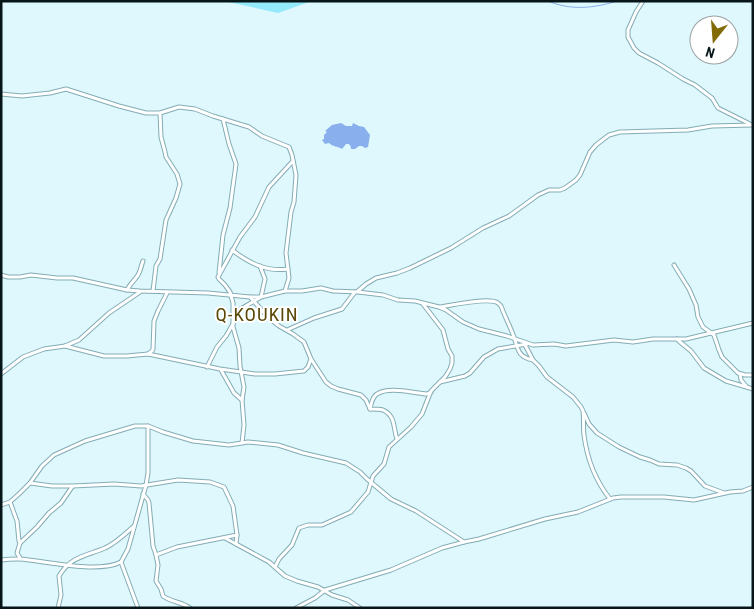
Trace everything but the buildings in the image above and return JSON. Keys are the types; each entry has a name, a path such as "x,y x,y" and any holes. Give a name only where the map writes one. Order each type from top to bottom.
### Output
{"street":[{"path":"643,1 628,30 628,37 634,48 639,53 695,85 712,98 718,108 753,124"},
{"path":"1,94 22,96 66,90 133,110 146,112 160,113 175,108 199,110 249,126 262,136 289,147 296,175 286,254 289,278 285,291"},
{"path":"153,292 166,220 180,184 177,174 166,157 161,137 160,113"},
{"path":"223,119 236,164 229,212 223,235 219,279 231,294 233,303 234,332 239,348 244,387 242,400 244,425 242,443"},
{"path":"287,330 314,318 342,309 356,292 376,278 410,268 509,216 538,195 565,188 580,175 590,152 609,135 620,132 688,130 712,126 753,124"},
{"path":"219,274 240,237 256,217 269,187 293,161"},
{"path":"232,250 247,261 260,266 276,270 288,269"},
{"path":"127,290 128,286 140,272 143,261"},
{"path":"234,313 261,297 265,279 260,266"},
{"path":"674,266 689,289 703,327 715,337 722,357 740,374 753,375"},
{"path":"1,275 73,278 127,290 208,292 250,297 261,297 285,291 321,288 333,291 383,295 398,300 440,307 479,330 514,338 527,344 533,360 548,378 572,397 589,424 618,448 659,464 676,465 686,468 705,486 725,493"},
{"path":"1,374 23,357 44,349 65,346 79,340 109,313 140,291"},
{"path":"148,354 153,349 155,317 167,292"},
{"path":"250,297 268,318 304,342 311,359 330,386 361,395 366,400 370,409"},
{"path":"440,307 482,301 496,302 500,305 519,352 525,358 533,360"},
{"path":"275,567 279,559 292,545 299,528 308,525 322,525 351,512 368,492 373,476 384,464 389,447 422,414 432,391 450,369 452,356 443,330 423,303"},
{"path":"207,366 233,323"},
{"path":"439,382 465,376 484,357 503,348 527,344 566,346 614,340 630,342 653,339 686,339 753,323"},
{"path":"677,339 691,351 704,368 726,382 753,389"},
{"path":"65,346 104,356 148,354 220,369 266,374 304,371 311,359"},
{"path":"220,369 234,393 242,400"},
{"path":"740,374 741,380 746,387"},
{"path":"370,409 374,398 380,393 395,390 427,394 432,391"},
{"path":"370,409 384,411 391,416 394,420 397,439"},
{"path":"583,412 584,434 591,466 602,489 610,499"},
{"path":"1,560 20,559 66,565 110,565 121,562 128,549 146,485 148,473 148,426"},
{"path":"1,505 10,502 30,484 42,466 54,455 85,441 128,428 148,426 193,440 229,445 254,442 341,462 358,470 393,500 416,511 464,542"},
{"path":"30,484 73,486 146,485 178,480 210,482 224,487 233,506 237,535 236,544"},
{"path":"20,559 17,553 20,543 61,503 73,486"},
{"path":"296,608 315,598 325,590 392,570 442,548 545,519 578,512 610,499 621,497 664,497 694,500 743,491 753,487"},
{"path":"143,494 149,503 153,546 158,565 156,578 158,584 163,596 190,608"},
{"path":"10,502 16,518 20,543"},
{"path":"58,608 61,594 59,576 66,565 85,554 113,544 135,525"},
{"path":"156,555 177,547 237,535"},
{"path":"225,538 269,562 284,576 325,590 332,595 348,600 360,608"},
{"path":"121,562 138,608"},
{"path":"176,602 179,608"}],"shaded area":[{"path":"224,1 312,1 278,13"},
{"path":"341,123 346,126 352,126 353,123 364,127 370,135 368,147 359,146 351,149 349,144 346,144 342,149 329,143 325,144 322,140 327,132 325,131 332,125"}],"waterway":[{"path":"548,1 574,7 600,5 617,1"}],"district":[{"name":"Q-KOUKIN","path":"257,314"}]}
